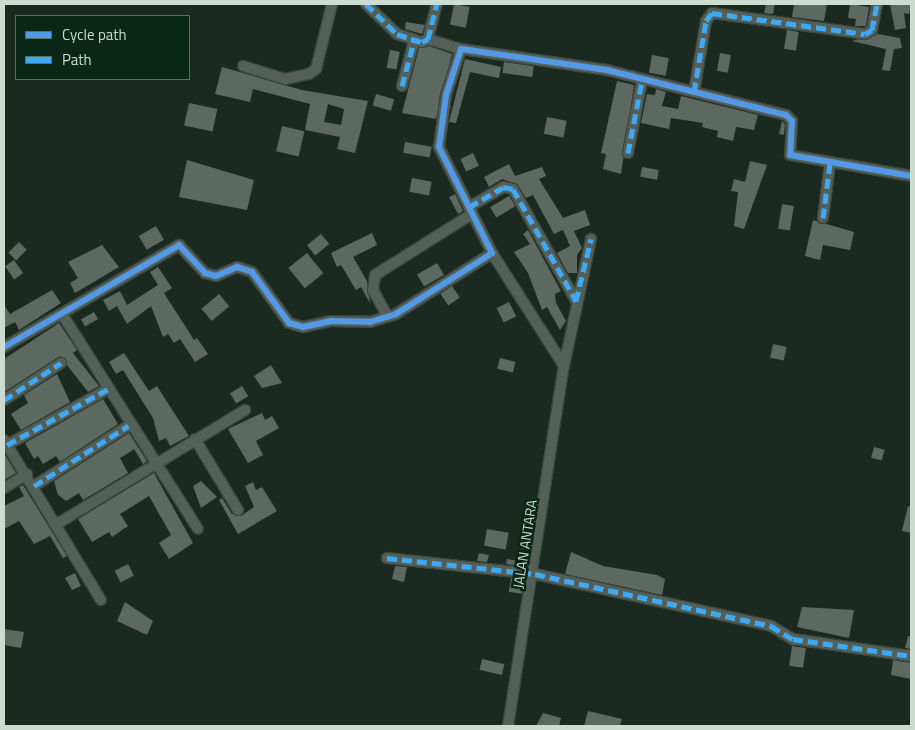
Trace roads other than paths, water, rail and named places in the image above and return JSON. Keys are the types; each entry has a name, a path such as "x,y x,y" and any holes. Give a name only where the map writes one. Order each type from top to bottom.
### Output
{"street":[{"path":"243,66 285,79 309,74 316,69 332,4"},
{"path":"366,4 397,34 414,41 428,39 462,49 607,70 642,81 786,115 792,121 790,155 911,176"},
{"path":"428,39 437,4"},
{"path":"694,92 706,21 712,13 865,34 872,30 877,4"},
{"path":"402,86 414,41"},
{"path":"462,49 446,95 439,146 492,253 564,366"},
{"path":"628,152 642,81"},
{"path":"823,218 830,163"},
{"path":"388,316 373,290 375,274 503,187 513,190 576,301"},
{"name":"JALAN ANTARA","path":"508,726 535,574 564,366 590,239"},
{"path":"4,347 179,245 205,273 216,276 237,267 252,272 295,327 331,321 370,322 388,316 492,253"},
{"path":"62,314 108,389 128,426 198,529"},
{"path":"4,400 61,363"},
{"path":"101,600 28,474 5,443 108,389"},
{"path":"57,524 155,465 195,438 245,410"},
{"path":"34,486 128,426"},
{"path":"195,438 238,510"},
{"path":"4,488 28,474"},
{"path":"387,558 535,574 771,626 793,639 911,656"}]}
